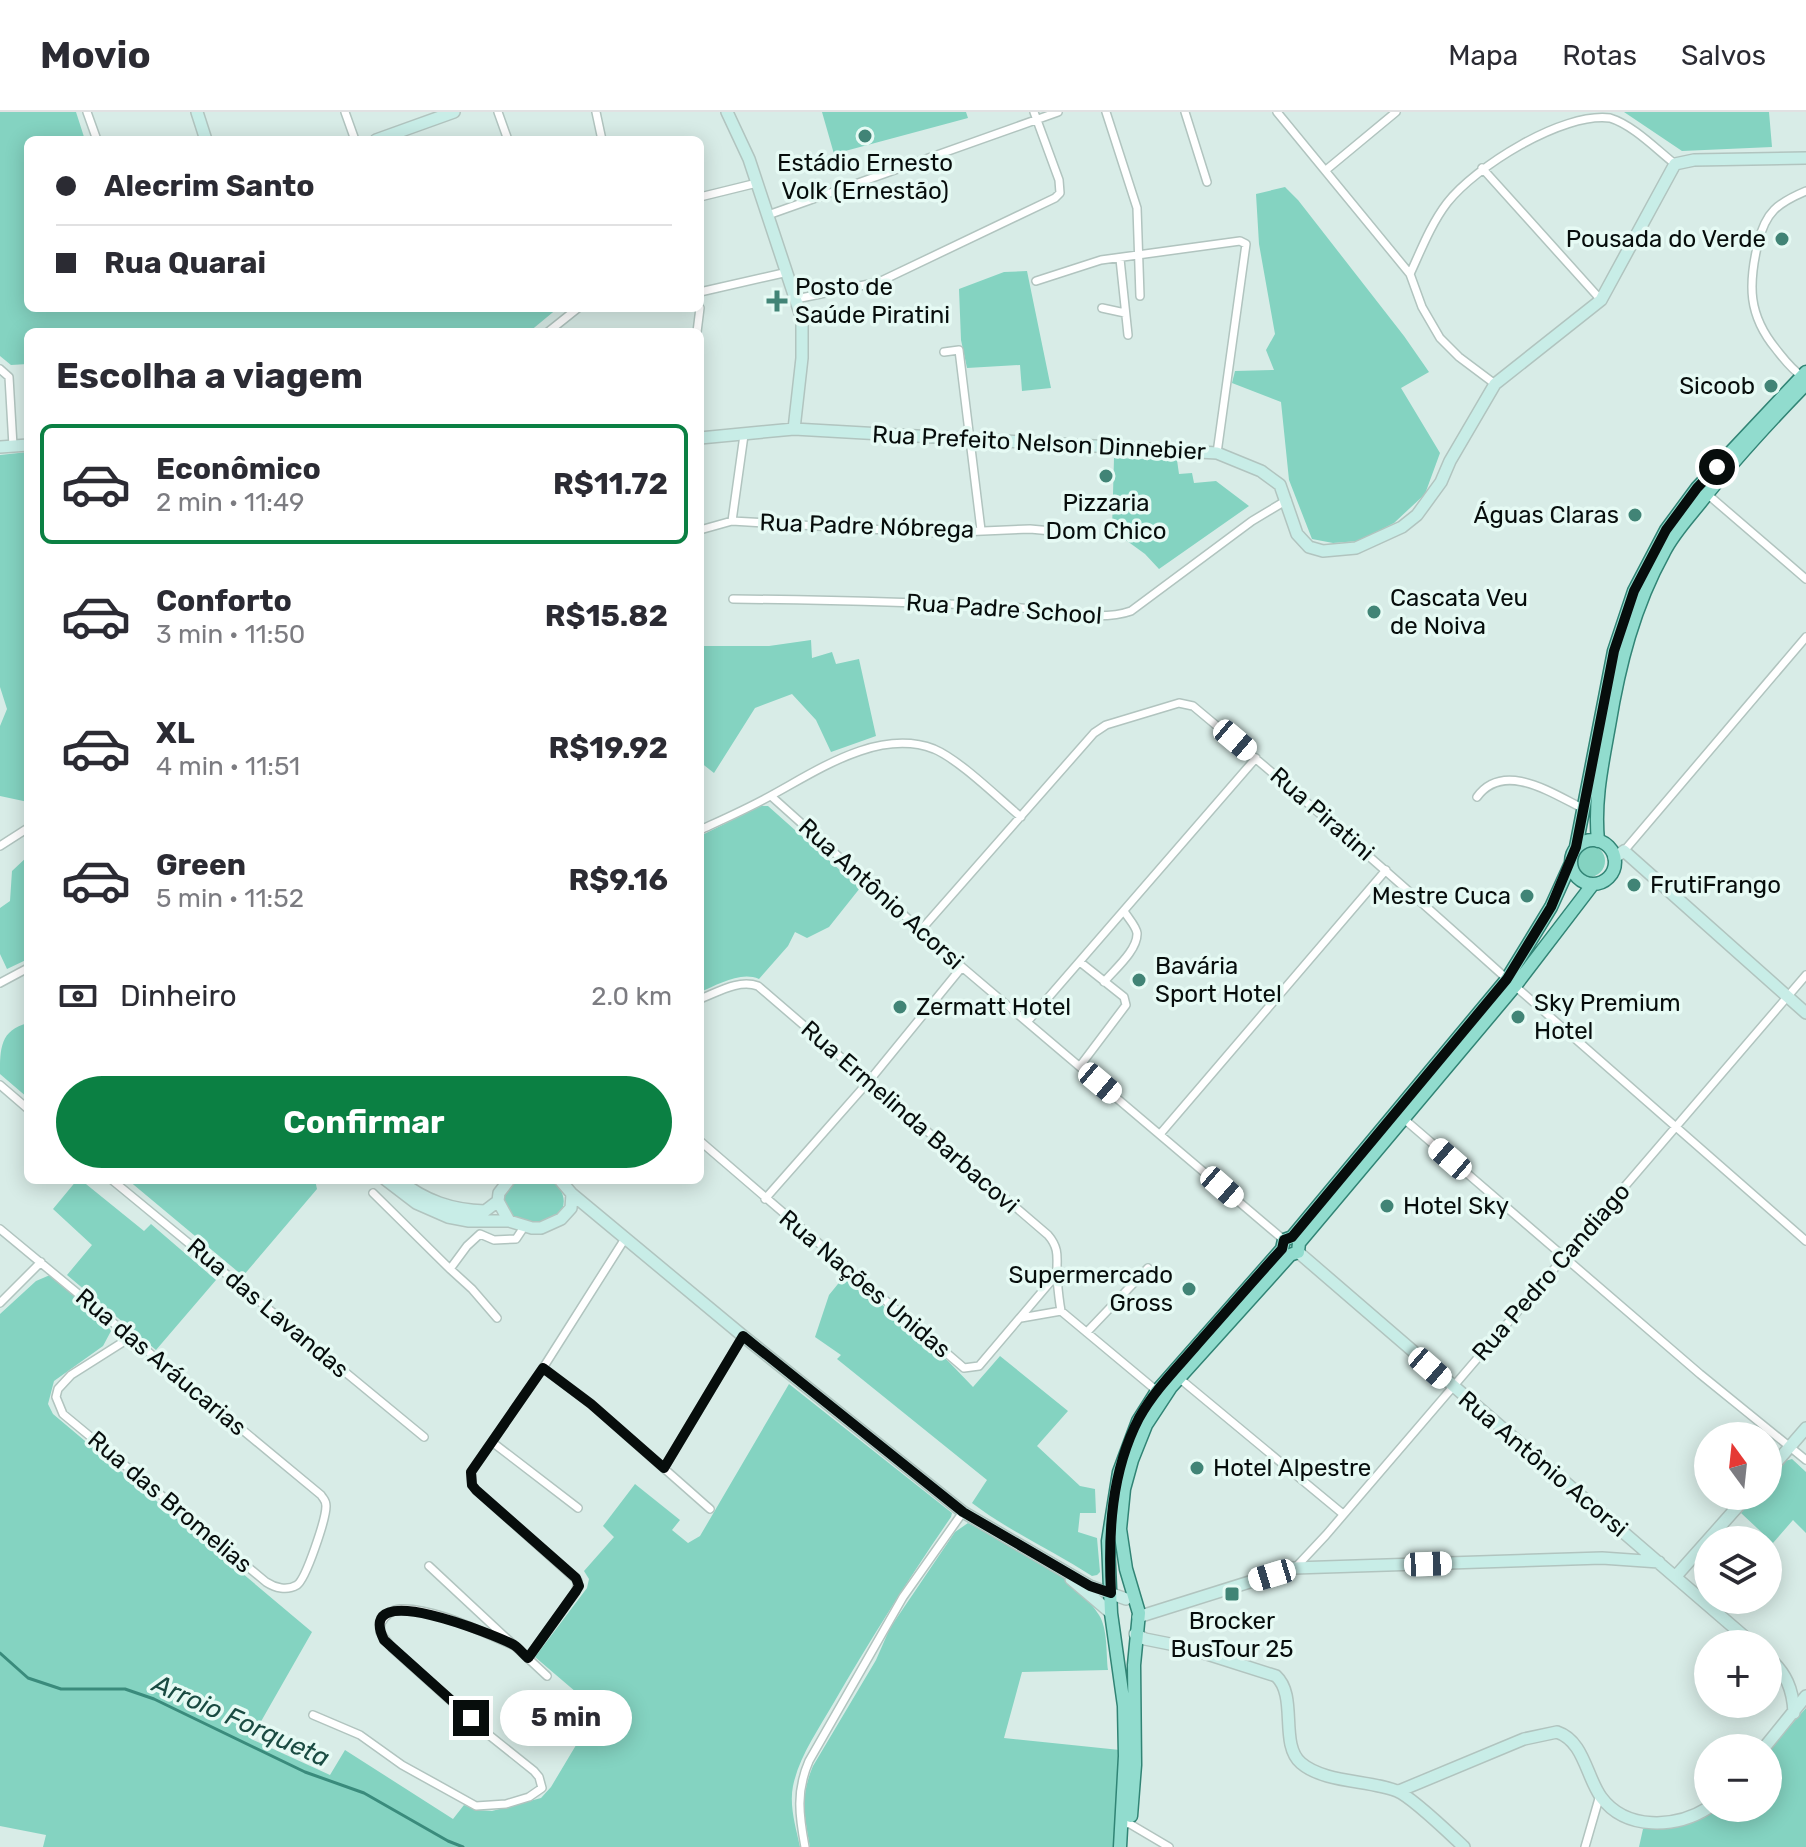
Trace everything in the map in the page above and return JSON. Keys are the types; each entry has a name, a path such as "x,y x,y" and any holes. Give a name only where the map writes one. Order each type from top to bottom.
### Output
{"main road":[{"path":"1128,1847 1124,1706 1108,1541 1119,1472 1138,1421 1157,1391 1404,1119 1511,983 1571,863 1614,651 1634,591 1655,549 1800,380"},
{"path":"1598,841 1596,797 1622,658 1632,623 1665,550 1702,491"},
{"path":"1571,863 1575,876 1593,884 1599,883 1610,876 1619,854 1598,841 1586,841 1576,847"},
{"path":"1120,1847 1135,1765 1135,1610 1121,1545 1124,1489 1146,1425 1179,1378 1593,884"},
{"path":"1114,1616 1117,1601 1135,1610"},
{"path":"1114,1616 1130,1625 1135,1610"},
{"path":"1114,1616 1135,1634"}],"street":[{"path":"87,112 96,136"},
{"path":"197,112 205,136"},
{"path":"345,112 354,136"},
{"path":"387,136 454,112"},
{"path":"498,112 507,136"},
{"path":"596,112 601,136"},
{"path":"727,112 757,183 788,272 803,329 794,429"},
{"path":"768,215 1035,116 1058,112"},
{"path":"1106,112 1137,208 1140,296"},
{"path":"1185,112 1207,182"},
{"path":"1277,112 1410,274 1422,307 1440,338 1495,384"},
{"path":"1326,170 1396,112"},
{"path":"796,299 855,288 892,277 1055,198 1060,193 1059,180 1035,116"},
{"path":"1410,274 1445,204 1482,168 1544,131 1591,117 1609,118 1621,123 1675,164 1694,160 1806,158"},
{"name":"Rua Prefeito Nelson Dinnebier","path":"704,438 794,429 1217,453 1248,465 1280,485 1297,534 1309,547 1323,551 1356,548 1402,527 1417,515 1441,482 1495,384 1601,300 1675,164"},
{"path":"1482,168 1601,300"},
{"path":"704,196 757,183"},
{"path":"1800,380 1758,322 1752,303 1752,289 1764,224 1772,211 1783,202 1806,191"},
{"path":"1036,281 1087,264 1138,255 1240,241 1247,246 1217,453"},
{"path":"1120,259 1128,335"},
{"path":"704,291 788,272"},
{"path":"1102,308 1125,313"},
{"path":"553,328 573,312"},
{"path":"944,352 959,350 981,530"},
{"path":"0,369 9,377 6,446"},
{"path":"732,521 744,435"},
{"path":"1702,491 1806,579"},
{"name":"Rua Padre School","path":"733,599 961,604 1119,616 1131,611 1252,521 1287,500"},
{"name":"Rua Padre Nóbrega","path":"704,529 732,521 937,533 1030,529 1084,534"},
{"path":"1806,637 1619,854 1806,1013"},
{"name":"Rua Piratini","path":"920,931 1094,733 1106,725 1179,703 1193,706 1386,870 1806,1241"},
{"path":"704,828 855,752 914,744 934,749 950,758 1021,817"},
{"path":"1028,1021 1256,758"},
{"path":"1477,797 1495,781 1508,779 1540,788 1584,809"},
{"name":"Rua Antônio Acorsi","path":"771,796 920,931 1161,1133 1737,1630"},
{"path":"0,846 24,831"},
{"path":"1161,1133 1386,870"},
{"path":"1104,982 1137,938 1137,930 1124,911"},
{"path":"1080,962 1124,997 1125,1009 1080,1066"},
{"path":"765,1199 869,1081 962,967"},
{"path":"0,983 24,970"},
{"name":"Rua Pedro Candiago","path":"1294,1568 1806,975"},
{"name":"Rua Ermelinda Barbacovi","path":"704,997 739,984 758,986 1048,1235 1059,1259 1057,1274 1061,1311"},
{"path":"0,1085 24,1106"},
{"path":"1404,1119 1564,1258 1806,1460"},
{"name":"Rua Nações Unidas","path":"704,1145 964,1368 979,1366 1057,1274"},
{"name":"Rua das Lavandas","path":"117,1184 424,1437"},
{"path":"391,1184 416,1203 448,1217 469,1221 509,1221 524,1227 541,1228 571,1208 590,1207"},
{"path":"405,1184 431,1201 447,1206 485,1211 498,1201"},
{"path":"506,1184 499,1193 498,1201 509,1221"},
{"path":"563,1184 743,1336 963,1512 1090,1586 1111,1593 1135,1610 1170,1606 1294,1568 1602,1558 1660,1562"},
{"path":"373,1193 472,1289 497,1318"},
{"path":"571,1208 572,1194"},
{"path":"450,1269 480,1234 494,1240 516,1239 524,1227"},
{"name":"Rua das Aráucarias","path":"0,1229 321,1495"},
{"path":"528,1658 576,1591 578,1581 472,1485 471,1472 543,1368 626,1237"},
{"path":"0,1303 41,1262"},
{"path":"1087,1332 1148,1268"},
{"path":"1019,1318 1061,1311 1157,1391"},
{"path":"664,1468 743,1336"},
{"name":"Rua das Bromelias","path":"131,1337 63,1382 56,1397 63,1414 274,1587 289,1588 302,1580 325,1513 325,1501 321,1495"},
{"path":"543,1368 591,1404 710,1509"},
{"path":"1179,1378 1343,1514"},
{"path":"1782,1455 1806,1428"},
{"path":"492,1442 578,1508"},
{"path":"1676,1576 1735,1510"},
{"path":"805,1847 798,1803 799,1789 809,1761 903,1597 963,1512"},
{"path":"1046,1558 1114,1616"},
{"path":"429,1566 547,1676"},
{"path":"313,1715 360,1735 402,1765 476,1806 506,1804 529,1797 542,1788 539,1777 392,1648 380,1632 381,1623 392,1611 401,1609 425,1613 515,1646"},
{"path":"1135,1634 1276,1676 1285,1686 1293,1747 1300,1762 1323,1774 1399,1791 1464,1847"},
{"path":"1776,1734 1802,1704 1793,1697 1782,1673"},
{"path":"1399,1791 1524,1739 1557,1732 1573,1743 1600,1795 1618,1812 1638,1821 1665,1824 1694,1816"},
{"path":"1585,1847 1600,1795"},
{"path":"1126,1824 1169,1847"}],"green space":[{"path":"0,112 76,112 84,136 24,136 24,312 553,312 534,328 24,328 24,364 11,365 0,356"},
{"name":"Estádio Ernesto Volk (Ernestão)","path":"822,112 966,112 968,118 834,154"},
{"path":"1624,112 1769,112 1772,147 1682,151"},
{"path":"1285,187 1429,372 1401,388 1440,453 1425,494 1394,523 1359,541 1333,543 1312,539 1289,480 1281,402 1232,383 1235,371 1274,370 1266,350 1275,334 1259,244 1256,194"},
{"path":"1027,271 1051,388 1022,391 1020,365 967,368 961,340 959,289 1004,272"},
{"path":"24,452 24,801 0,796 0,726 7,709 0,687 0,455"},
{"path":"1114,458 1177,460 1179,474 1192,473 1194,483 1216,481 1249,506 1159,569 1145,554 1112,530"},
{"path":"811,640 812,658 832,652 836,664 859,659 876,736 831,752 816,720 792,694 755,708 714,773 704,765 704,646 769,646"},
{"path":"761,806 768,806 860,888 829,927 807,938 795,932 788,946 759,979 737,978 704,990 704,834"},
{"path":"1589,845 1600,850 1605,861 1600,872 1589,877 1578,872 1573,861 1578,850"},
{"path":"24,860 24,961 7,969 0,954 0,908 10,901 12,871"},
{"path":"24,1024 24,1095 0,1074 1,1049 7,1036"},
{"path":"74,1184 86,1184 144,1231 151,1224 216,1280 156,1350 67,1275 92,1245 53,1209"},
{"path":"133,1184 316,1184 317,1189 243,1276"},
{"path":"512,1184 556,1184 564,1199 557,1217 542,1224 515,1220 503,1201"},
{"path":"846,1274 948,1361 973,1387 1000,1356 1068,1411 1037,1446 1080,1486 1095,1489 1096,1513 1080,1513 1078,1532 1097,1538 1100,1572 1097,1575 1092,1576 972,1503 987,1480 837,1359 841,1355 815,1337 829,1295"},
{"path":"50,1275 106,1323 111,1331 103,1346 54,1381 48,1404 53,1414 312,1632 251,1739 330,1775 345,1750 453,1819 464,1805 492,1811 541,1798 551,1787 597,1710 535,1657 587,1588 589,1579 584,1571 614,1537 603,1526 635,1484 680,1520 672,1530 688,1543 700,1536 789,1384 952,1513 804,1754 792,1794 800,1847 43,1847 46,1835 0,1826 0,1314 36,1281"},
{"path":"1792,1459 1806,1472 1806,1533 1793,1520 1782,1533 1782,1526 1755,1526 1741,1513 1743,1510 1782,1510 1782,1465"},
{"path":"968,1523 1057,1573 1087,1600 1102,1621 1108,1670 1022,1672 1004,1738 1120,1750 1115,1847 810,1847 804,1806 813,1766 876,1660 890,1628 955,1532"},
{"path":"1806,1708 1806,1847 1639,1847 1643,1829 1669,1828 1694,1821 1782,1822 1782,1735"}],"waterway":[{"name":"Arroio Forqueta","path":"0,1653 28,1678 61,1689 125,1689 154,1699 305,1772 364,1793 463,1847"}],"place":[{"name":"Estádio Ernesto Volk (Ernestão)","path":"865,136"},
{"name":"Pousada do Verde","path":"1782,239"},
{"name":"Posto de Saúde Piratini","path":"777,301"},
{"name":"Sicoob","path":"1771,386"},
{"name":"Pizzaria Dom Chico","path":"1106,476"},
{"name":"Águas Claras","path":"1635,515"},
{"name":"Cascata Veu de Noiva","path":"1374,612"},
{"name":"FrutiFrango","path":"1634,885"},
{"name":"Mestre Cuca","path":"1527,896"},
{"name":"Bavária Sport Hotel","path":"1139,980"},
{"name":"Zermatt Hotel","path":"900,1007"},
{"name":"Sky Premium Hotel","path":"1518,1017"},
{"name":"Hotel Sky","path":"1387,1206"},
{"name":"Supermercado Gross","path":"1189,1289"},
{"name":"Hotel Alpestre","path":"1197,1468"},
{"name":"Brocker BusTour 25","path":"1232,1594"}],"route":[{"path":"471,1718 384,1640 380,1632 381,1623 392,1611 401,1609 425,1613 515,1646 528,1658 576,1591 579,1586 576,1578 476,1490 470,1479 471,1472 543,1368 591,1404 664,1468 743,1336 963,1512 1090,1586 1111,1593 1108,1541 1119,1472 1145,1408 1507,979 1551,907 1576,847 1614,651 1634,591 1666,530 1717,467"}]}
